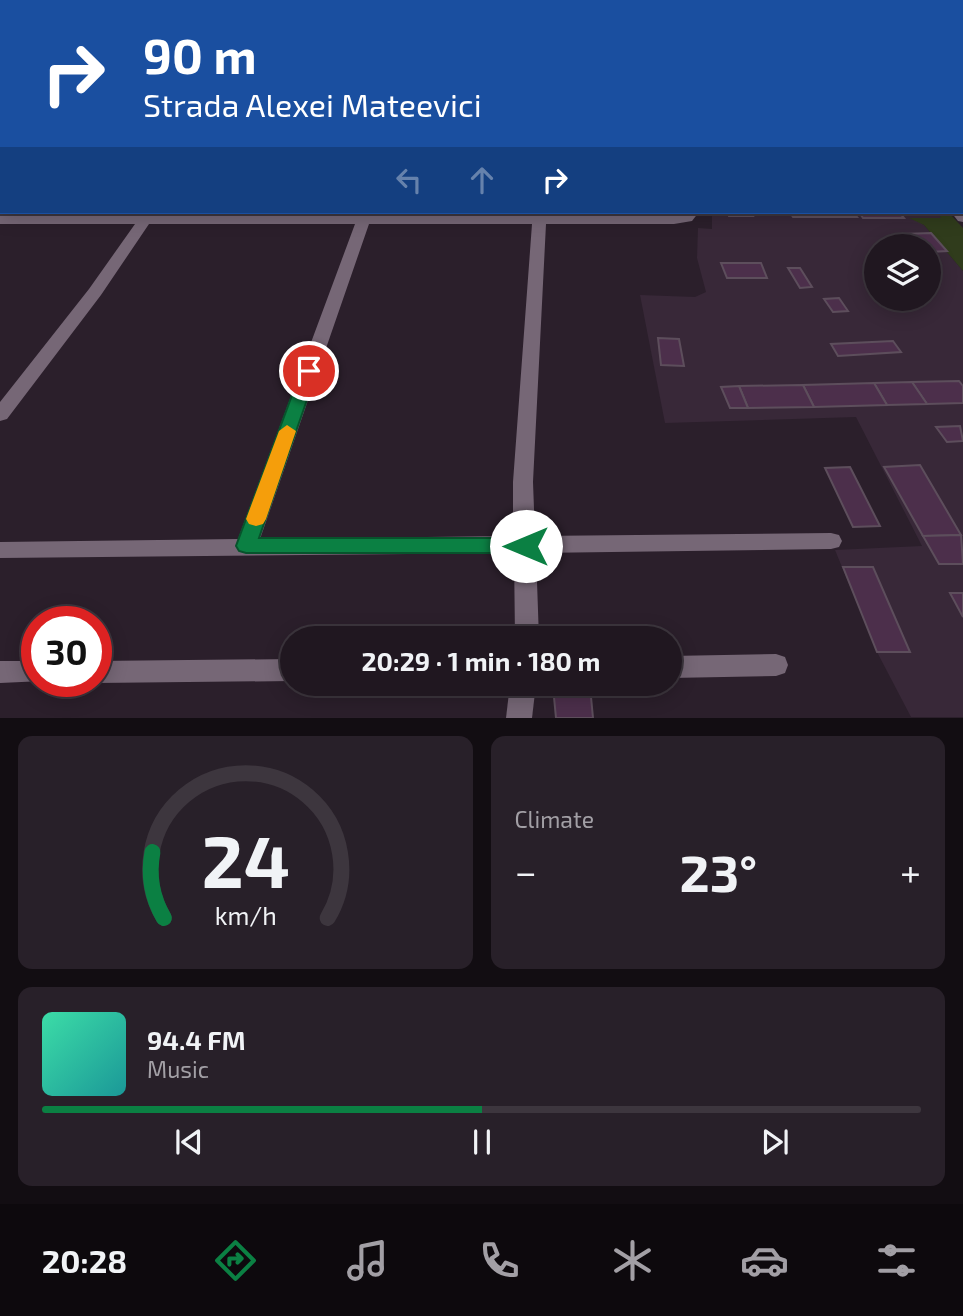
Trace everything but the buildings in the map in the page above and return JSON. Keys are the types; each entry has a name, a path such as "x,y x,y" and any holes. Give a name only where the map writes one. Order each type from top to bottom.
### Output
{"street":[{"path":"0,220 148,216 540,216 674,220 691,214"},
{"path":"0,415 95,292 148,216"},
{"path":"246,546 365,216"},
{"path":"527,626 523,482 540,216"},
{"path":"0,550 831,541"},
{"path":"682,667 776,665"},
{"path":"112,672 280,670"},
{"path":"0,671 21,672"},
{"path":"519,718 522,696"}],"shaded area":[{"path":"712,214 938,214 942,219 912,218 924,225 932,234 864,234 864,311 941,311 941,245 963,271 963,717 911,717 877,652 835,550 922,546 856,417 665,423 640,295 695,297 706,292 697,258 698,228 712,229"}],"green space":[{"path":"938,214 950,214 963,228 963,271 941,245 941,234 932,234 924,225 909,218 941,218"}],"slow traffic":[{"path":"256,519 287,431"}],"route":[{"path":"309,371 246,546 526,546"}]}
